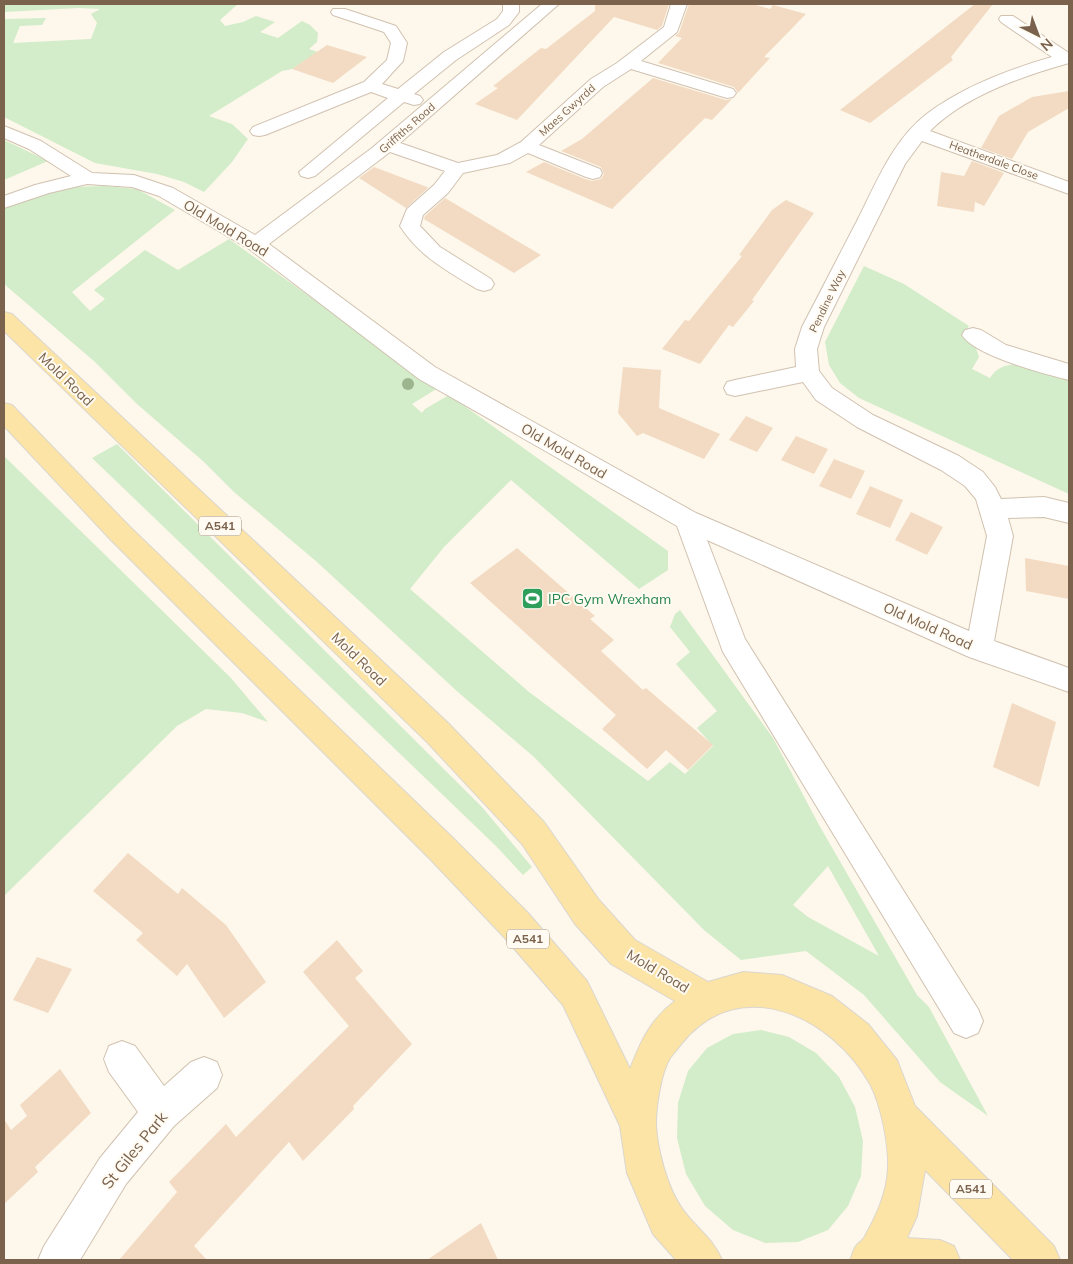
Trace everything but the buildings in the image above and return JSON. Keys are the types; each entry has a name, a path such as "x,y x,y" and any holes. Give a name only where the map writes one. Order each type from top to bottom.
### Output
{"main road":[{"name":"Mold Road","path":"4,319 444,739 533,833 587,912 624,952 706,1000"},
{"name":"A541","path":"4,411 120,533 442,849 516,925 575,993 638,1124"},
{"path":"700,1260 667,1220 646,1173 638,1124 643,1084 656,1048 679,1020 706,1000 743,989 782,992 820,1008 856,1036 884,1073 901,1118 907,1168 898,1216 872,1258"},
{"name":"A541","path":"901,1118 1040,1260"},
{"path":"872,1258 940,1260"}],"street":[{"path":"308,172 450,56 503,22 511,12 511,4"},
{"name":"Griffiths Road","path":"256,244 387,145 551,4"},
{"name":"Maes Gwyrdd","path":"457,169 503,159 527,146 597,83 629,63 671,29 679,4"},
{"path":"259,131 370,86 395,61 399,43 390,29 339,12"},
{"path":"1007,19 1067,58"},
{"name":"Pendine Way","path":"808,373 806,349 812,327 896,164 918,133 934,117 972,93 1039,66 1067,58"},
{"path":"629,63 726,93"},
{"path":"370,86 432,106"},
{"name":"Old Mold Road","path":"4,131 35,145 87,178"},
{"name":"Heatherdale Close","path":"918,133 1069,188"},
{"path":"387,145 457,169 441,189 414,213 410,226 416,238 457,277 484,284"},
{"path":"527,146 593,173"},
{"name":"Old Mold Road","path":"4,202 42,188 87,178 134,181 166,192 256,244 427,373 687,520 979,648 1069,680"},
{"path":"973,335 998,350 1069,372"},
{"path":"735,388 808,373 824,394 847,410 950,463 974,479 986,494 993,509 1000,536 979,648"},
{"path":"993,509 1044,507 1069,513"},
{"path":"687,520 733,644 966,1021"},
{"path":"122,1059 161,1114"},
{"name":"St Giles Park","path":"58,1260 113,1171 161,1114 204,1075"}],"green space":[{"path":"4,4 238,4 220,20 225,26 243,22 256,16 275,22 260,32 278,38 302,21 310,25 318,33 317,42 309,49 318,52 292,69 282,71 209,116 232,124 248,139 232,162 204,192 184,182 157,174 95,163 4,117 4,19 46,18 42,25 20,26 13,43 91,39 97,23 91,14 100,9 79,8 4,12"},
{"path":"4,140 48,161 4,180"},
{"path":"104,186 137,189 175,210 72,292 90,311 105,299 94,290 145,250 178,270 229,239 438,388 412,404 422,413 425,409 449,395 668,551 668,570 639,589 511,480 444,547 410,589 529,692 648,781 670,762 685,774 713,746 697,728 717,711 676,664 690,652 670,627 675,614 680,610 773,738 819,825 917,995 929,1007 988,1116 940,1082 864,995 806,951 741,960 704,930 534,757 459,693 317,562 234,492 204,462 137,404 95,362 4,284 4,204 70,187","holes":["828,866 879,956 808,917 793,905"]},
{"path":"864,266 904,284 969,326 962,337 976,348 979,357 972,369 990,378 997,370 1006,366 1027,366 1069,379 1069,494 859,398 840,383 829,365 825,342"},
{"path":"117,444 482,807 532,867 523,875 496,846 92,458"},
{"path":"4,456 231,678 268,722 242,713 206,709 177,726 4,896"},
{"path":"761,1030 789,1037 816,1053 839,1077 855,1107 863,1141 861,1176 848,1206 828,1230 798,1242 765,1243 733,1230 705,1206 686,1174 677,1138 678,1103 688,1071 707,1048 733,1034"}],"place":[{"name":"IPC Gym Wrexham","path":"532,599"}]}
